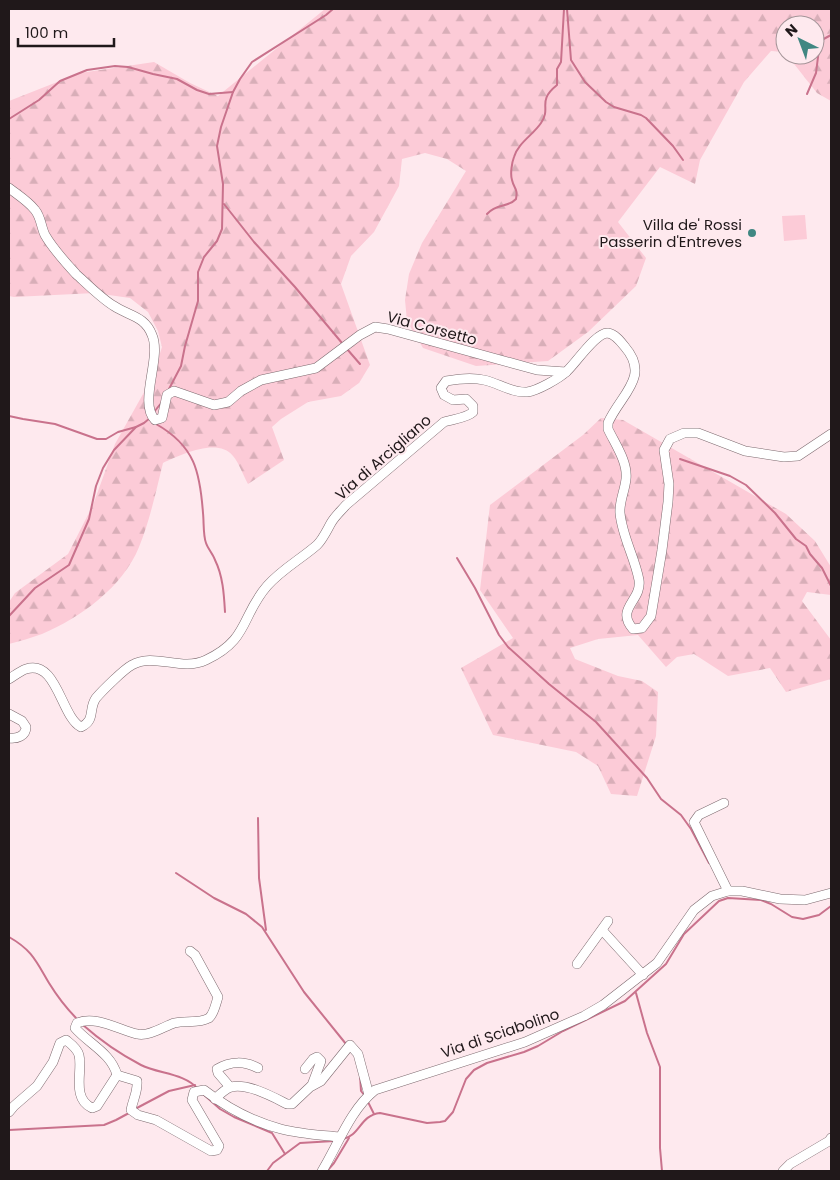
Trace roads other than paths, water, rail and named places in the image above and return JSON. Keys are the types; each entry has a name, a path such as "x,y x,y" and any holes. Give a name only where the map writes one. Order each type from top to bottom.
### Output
{"street":[{"name":"Via Corsetto","path":"9,188 37,212 44,234 58,254 76,274 112,306 144,321 148,326 154,337 154,363 149,405 152,417 155,420 162,418 167,395 174,391 214,405 228,402 241,390 261,380 316,368 360,335 375,327 537,370 566,372"},
{"name":"Via di Arcigliano","path":"9,679 28,669 42,671 53,682 74,722 81,727 90,721 96,699 131,665 142,660 187,665 196,664 227,648 242,630 262,592 286,567 320,542 333,520 346,505 444,422 465,417 473,412 473,406 466,399 453,400 444,395 441,388 446,381 461,378 484,380 507,389 528,392 551,382 566,372 596,338 602,334 608,333 620,341 631,353 637,368 634,380 608,423 608,429 625,465 626,477 619,512 639,582 636,596 626,611 627,621 633,628 642,628 651,616 668,502 669,484 664,450 670,439 684,433 698,434 745,452 784,457 798,456 831,434"},
{"path":"9,714 22,721 26,727 25,733 22,736 9,738"},
{"path":"724,803 698,815 694,822 728,891"},
{"name":"Via di Sciabolino","path":"322,1171 340,1137 369,1095 378,1088 525,1042 567,1025 603,1005 660,960 690,916 699,905 712,896 728,891 742,891 780,898 805,900 831,893"},
{"path":"577,964 608,921"},
{"path":"602,930 643,975"},
{"path":"117,1075 103,1053 75,1028 77,1023 83,1020 94,1021 139,1035 175,1023 208,1018 212,1015 218,997 195,955 190,951"},
{"path":"9,1112 37,1086 52,1062 60,1043 66,1040 74,1046 79,1055 78,1082 83,1099 88,1106 92,1108 98,1106 117,1075"},
{"path":"312,1085 324,1078 350,1045 358,1054 369,1095"},
{"path":"215,1098 230,1087 236,1087 260,1092 290,1104 294,1103 312,1085 321,1061 317,1057 305,1069"},
{"path":"230,1087 218,1073 218,1069 222,1066 244,1062 258,1068"},
{"path":"117,1075 137,1080 138,1090 131,1110 138,1115 156,1120 211,1151 217,1150 219,1146 192,1100 194,1092 204,1090 215,1098 265,1124 282,1129 340,1137"},
{"path":"783,1171 790,1164 831,1138"}],"waterway":[{"path":"169,389 181,366 198,301 198,272 204,257 217,241 222,229 223,184 217,146 221,127 233,92 252,62 333,9"},
{"path":"487,214 495,208 510,204 516,199 516,191 511,177 513,162 519,147 541,123 545,113 547,96 557,85 557,69 561,62 564,9"},
{"path":"567,9 571,60 585,82 614,107 646,118 673,146 683,160"},
{"path":"807,94 816,73 820,41 831,35"},
{"path":"9,119 39,100 60,81 87,70 115,66 128,67 177,79 209,94 233,92"},
{"path":"224,204 254,242 342,343"},
{"path":"347,349 360,364"},
{"path":"154,412 162,402"},
{"path":"9,416 55,424 97,439 106,439 118,432 136,427"},
{"path":"9,616 35,588 69,565 89,519 96,486 103,468 114,450 136,427 150,418"},
{"path":"156,424 179,441 193,461 202,498 205,540 220,572 225,612"},
{"path":"680,459 730,476 746,485 775,513 796,539 806,546 822,568 831,586"},
{"path":"457,558 499,635 508,647 549,684 596,722 647,778 661,799 681,815 691,829 709,863"},
{"path":"258,818 259,878 266,930"},
{"path":"176,873 214,898 246,914 262,927 304,992 346,1044"},
{"path":"343,1139 353,1134 368,1117 380,1113 427,1123 445,1121 453,1112 466,1079 474,1070 487,1063 538,1046 563,1031 625,1001 666,964 684,934 719,901 728,898 761,900 792,917 803,919 819,915 831,906"},
{"path":"9,937 33,957 55,993 78,1020"},
{"path":"636,993 647,1033 660,1067 660,1148 662,1171"},
{"path":"83,1025 104,1042 133,1061 148,1068 186,1080 198,1089"},
{"path":"360,1075 361,1091 365,1096"},
{"path":"135,1109 169,1091 195,1085"},
{"path":"203,1094 220,1109 234,1117 272,1133 285,1154"},
{"path":"367,1100 374,1114"},
{"path":"9,1130 104,1125 129,1113"},
{"path":"327,1171 349,1138"},
{"path":"267,1171 273,1163 300,1143 334,1141"}],"place":[{"name":"Villa de' Rossi Passerin d'Entreves","path":"752,233"}]}
